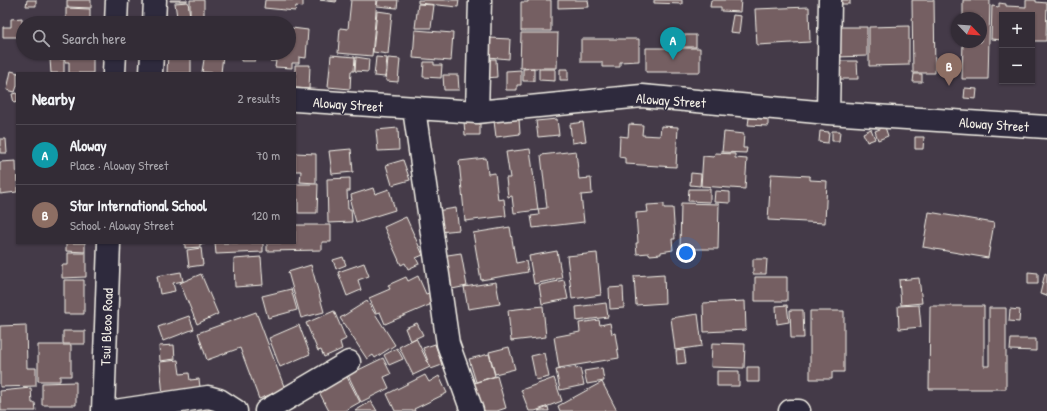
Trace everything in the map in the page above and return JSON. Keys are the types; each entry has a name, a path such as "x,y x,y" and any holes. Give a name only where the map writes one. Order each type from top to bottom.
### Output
{"street":[{"path":"116,16 117,0"},
{"path":"154,16 155,0"},
{"path":"477,112 480,0"},
{"path":"828,113 830,0"},
{"path":"114,72 115,60"},
{"path":"151,72 152,60"},
{"name":"Aloway Street","path":"296,100 477,112 642,96 828,113 1047,127"},
{"path":"414,109 448,344 472,411"},
{"name":"Tsui Bleoo Road","path":"103,411 109,244"},
{"path":"266,411 349,362"},
{"path":"115,411 208,397 219,400 236,411"},
{"path":"790,411 799,411"}],"building":[{"path":"27,0 36,0 36,6 26,6"},
{"path":"67,0 91,0 91,8 67,7"},
{"path":"187,0 187,1 170,1"},
{"path":"190,0 204,0 204,16 190,16"},
{"path":"265,0 303,0 303,7 296,6 295,11 264,8"},
{"path":"320,0 337,0 336,2"},
{"path":"351,0 377,0 372,56 338,53 340,28 348,29"},
{"path":"378,0 398,0 397,8 377,6"},
{"path":"418,0 459,0 458,7 418,3"},
{"path":"528,0 551,0 551,31 521,31 521,2 528,2"},
{"path":"558,0 588,0 589,7 558,8"},
{"path":"654,0 682,0 682,4 654,3"},
{"path":"711,0 741,0 740,12 721,11 721,7 710,7"},
{"path":"835,0 850,0 850,4 835,4"},
{"path":"912,0 934,0 935,73 913,73"},
{"path":"963,0 990,0 988,79 962,79 963,48 987,48 987,12 963,12"},
{"path":"1026,0 1036,0 1036,2 1047,3 1046,41 1035,41 1035,12 999,12 999,40 991,39 992,6 999,7 999,3 1006,4 1006,6 1026,7"},
{"path":"188,2 190,16 177,16 175,3"},
{"path":"418,4 434,5 431,28 415,28"},
{"path":"809,7 810,42 757,45 755,9"},
{"path":"66,8 90,9 90,16 66,16"},
{"path":"377,11 392,13 388,54 373,52"},
{"path":"733,15 741,16 739,33 730,32"},
{"path":"11,19 16,19 16,37 3,37 3,27 11,27"},
{"path":"909,26 909,65 869,66 869,27"},
{"path":"836,27 867,27 867,56 836,57"},
{"path":"296,28 308,30 306,58 299,57 299,63 292,63 292,68 275,67 276,61 270,61 296,60"},
{"path":"415,30 453,33 451,61 413,58"},
{"path":"521,33 558,33 557,68 520,68"},
{"path":"677,35 696,35 696,47 677,47"},
{"path":"489,38 510,39 509,59 488,57"},
{"path":"581,39 639,39 639,61 620,62 620,67 602,67 602,62 581,62"},
{"path":"646,48 700,48 700,72 646,72"},
{"path":"331,55 355,57 354,71 351,71 350,89 328,87"},
{"path":"356,57 369,59 368,72 355,71"},
{"path":"376,57 387,58 385,77 374,76"},
{"path":"388,58 400,59 398,82 386,81"},
{"path":"486,59 496,59 497,77 487,78"},
{"path":"50,60 64,60 64,72 51,72"},
{"path":"65,60 93,60 93,72 69,72 69,62 65,62"},
{"path":"168,60 191,60 191,72 167,72"},
{"path":"204,60 222,60 221,72 202,72"},
{"path":"241,60 255,60 255,61"},
{"path":"835,61 857,61 858,79 836,79"},
{"path":"424,62 434,62 434,65 442,65 441,78 423,77"},
{"path":"295,65 310,65 309,89 296,88"},
{"path":"534,68 534,81 523,81 523,69"},
{"path":"539,69 555,69 555,81 539,80"},
{"path":"560,69 568,69 568,80 560,80"},
{"path":"521,70 521,85 517,85 517,90 506,90 506,71"},
{"path":"11,71 16,72 15,92 7,90"},
{"path":"914,74 922,74 922,82 913,82"},
{"path":"443,75 458,75 459,90 444,90"},
{"path":"965,88 977,89 976,99 964,98"},
{"path":"16,93 16,102 14,103 12,94"},
{"path":"749,118 768,119 768,126 748,125"},
{"path":"519,119 520,134 496,137 494,121"},
{"path":"557,119 559,135 538,137 536,121"},
{"path":"480,121 480,135 465,135 464,122"},
{"path":"583,122 586,141 572,143 570,124"},
{"path":"629,124 643,125 642,135 660,136 661,126 678,127 676,167 625,164 625,158 619,157 620,136 628,137"},
{"path":"885,127 888,136 878,140 875,131"},
{"path":"398,128 399,150 378,151 376,130"},
{"path":"871,129 875,139 867,142 863,133"},
{"path":"820,131 829,132 828,143 819,142"},
{"path":"832,131 840,131 839,141 832,141"},
{"path":"724,132 744,134 743,148 747,148 746,153 722,152"},
{"path":"915,137 924,137 923,149 915,149"},
{"path":"0,139 6,139 7,153 0,153"},
{"path":"351,149 353,172 332,174 329,151"},
{"path":"530,149 538,210 514,213 512,196 508,197 506,178 510,178 506,152"},
{"path":"576,151 579,179 591,178 592,194 581,195 584,222 533,228 531,216 539,215 538,209 547,208 541,155"},
{"path":"296,153 316,154 316,183 300,182 301,171 296,171"},
{"path":"715,153 735,154 735,158 747,159 745,189 701,186 703,156 714,157"},
{"path":"486,158 488,174 495,173 498,200 504,199 506,216 465,221 459,161"},
{"path":"403,160 410,180 392,185 386,165"},
{"path":"16,161 16,192 0,194 0,162"},
{"path":"691,173 701,174 700,186 690,185"},
{"path":"771,174 810,176 810,180 827,181 825,223 768,220"},
{"path":"350,178 350,191 347,191 348,209 351,209 352,222 328,223 327,179"},
{"path":"296,184 318,184 317,213 298,213 298,199 296,199"},
{"path":"373,188 375,194 389,189 395,210 356,222 350,201 352,200 351,195"},
{"path":"689,189 710,189 710,202 688,201"},
{"path":"715,191 730,192 730,203 714,202"},
{"path":"681,203 719,204 718,249 680,249"},
{"path":"664,204 664,208 673,208 675,239 672,239 673,250 661,252 661,254 637,254 636,243 638,243 636,213 648,212 647,205"},
{"path":"456,208 459,230 439,232 436,211"},
{"path":"929,212 994,223 988,258 923,247"},
{"path":"406,217 423,255 416,258 419,264 408,269 405,263 401,265 384,227"},
{"path":"296,225 331,225 331,242 322,242 322,250 267,251 267,244 296,244"},
{"path":"510,227 516,263 526,261 528,272 481,280 473,233"},
{"path":"66,244 85,244 85,252 66,251"},
{"path":"185,244 200,244 200,247 185,248"},
{"path":"215,244 263,244 263,252 216,254"},
{"path":"201,248 203,265 189,267 187,250"},
{"path":"557,251 562,278 534,284 529,256"},
{"path":"68,253 86,253 86,277 62,278 62,265 68,265"},
{"path":"461,253 467,286 447,290 441,256"},
{"path":"597,253 601,295 572,299 567,256"},
{"path":"261,257 263,285 235,287 234,259"},
{"path":"343,257 346,265 336,269 333,260"},
{"path":"753,259 767,259 766,274 753,274"},
{"path":"364,263 369,276 358,280 361,290 347,296 338,272"},
{"path":"311,265 324,312 301,318 288,272"},
{"path":"181,272 183,281 173,283 175,291 160,294 157,276"},
{"path":"1028,272 1038,273 1038,284 1028,284"},
{"path":"1045,273 1047,274 1047,296 1040,294"},
{"path":"201,274 218,314 197,324 180,283"},
{"path":"664,274 665,303 636,305 634,276"},
{"path":"418,276 426,294 429,293 434,303 385,324 380,312 376,313 369,298 390,289 388,285 406,277 408,281"},
{"path":"755,277 787,277 787,301 755,301"},
{"path":"919,278 922,303 901,305 899,280"},
{"path":"64,280 84,280 84,314 64,314"},
{"path":"564,280 568,299 542,304 539,285"},
{"path":"496,282 500,304 468,309 464,287"},
{"path":"623,287 624,308 610,309 609,288"},
{"path":"291,289 297,310 268,318 262,296"},
{"path":"367,301 395,345 375,358 373,355 367,359 340,318"},
{"path":"745,301 746,330 704,332 703,303"},
{"path":"606,303 608,317 577,321 576,307"},
{"path":"787,305 789,322 777,324 776,306"},
{"path":"919,305 921,327 899,329 898,306"},
{"path":"543,306 546,337 511,341 508,310"},
{"path":"930,306 984,306 984,366 989,366 989,308 1006,308 1006,389 929,389"},
{"path":"1010,309 1020,310 1019,322 1009,321"},
{"path":"790,310 803,310 804,338 791,338"},
{"path":"334,311 346,339 340,342 342,349 324,357 321,350 318,351 306,323"},
{"path":"810,311 844,311 844,372 832,372 832,379 810,379"},
{"path":"256,312 285,389 259,399 240,348 207,360 198,333"},
{"path":"698,314 702,346 675,350 671,318"},
{"path":"189,316 194,329 163,341 158,327"},
{"path":"599,320 600,325 610,323 612,334 615,333 619,358 559,368 554,337 580,332 579,323"},
{"path":"417,323 423,335 410,341 405,328"},
{"path":"26,325 27,368 36,368 36,386 0,387 0,326"},
{"path":"299,325 310,354 280,367 269,338"},
{"path":"63,331 85,331 85,344 63,344"},
{"path":"416,338 430,367 413,375 399,347"},
{"path":"1011,339 1036,339 1036,351 1010,350"},
{"path":"712,343 745,344 744,368 711,367"},
{"path":"435,344 442,365 431,369 423,348"},
{"path":"38,345 71,345 71,376 60,376 60,381 38,381"},
{"path":"174,345 175,359 160,361 159,346"},
{"path":"509,347 515,369 495,374 489,352"},
{"path":"397,348 403,359 389,365 384,355"},
{"path":"684,350 686,363 677,364 676,351"},
{"path":"544,353 549,377 536,380 531,356"},
{"path":"489,354 495,376 476,382 469,359"},
{"path":"383,358 391,374 384,377 389,388 361,402 348,375"},
{"path":"178,360 180,374 189,373 190,380 199,379 200,387 195,388 195,393 163,397 160,362"},
{"path":"576,367 576,369 580,368 584,385 560,390 556,370"},
{"path":"747,367 759,367 759,382 747,382"},
{"path":"602,368 604,381 587,384 584,371"},
{"path":"717,371 739,371 739,386 717,386"},
{"path":"346,375 360,402 344,411 329,411 318,390"},
{"path":"425,375 429,382 439,376 447,393 414,409 415,411 395,411 387,394"},
{"path":"497,376 506,408 497,411 482,411 474,383"},
{"path":"554,378 562,401 535,411 529,411 521,390"},
{"path":"76,382 76,405 42,405 42,383"},
{"path":"602,382 617,411 560,411 558,406"},
{"path":"31,388 32,403 35,403 36,411 1,411 0,391"},
{"path":"214,401 215,411 190,411 189,403"},
{"path":"371,401 377,411 355,411"},
{"path":"548,407 549,411 538,411"}],"place":[{"name":"Aloway","path":"673,60"},
{"name":"Star International School","path":"949,86"}]}
